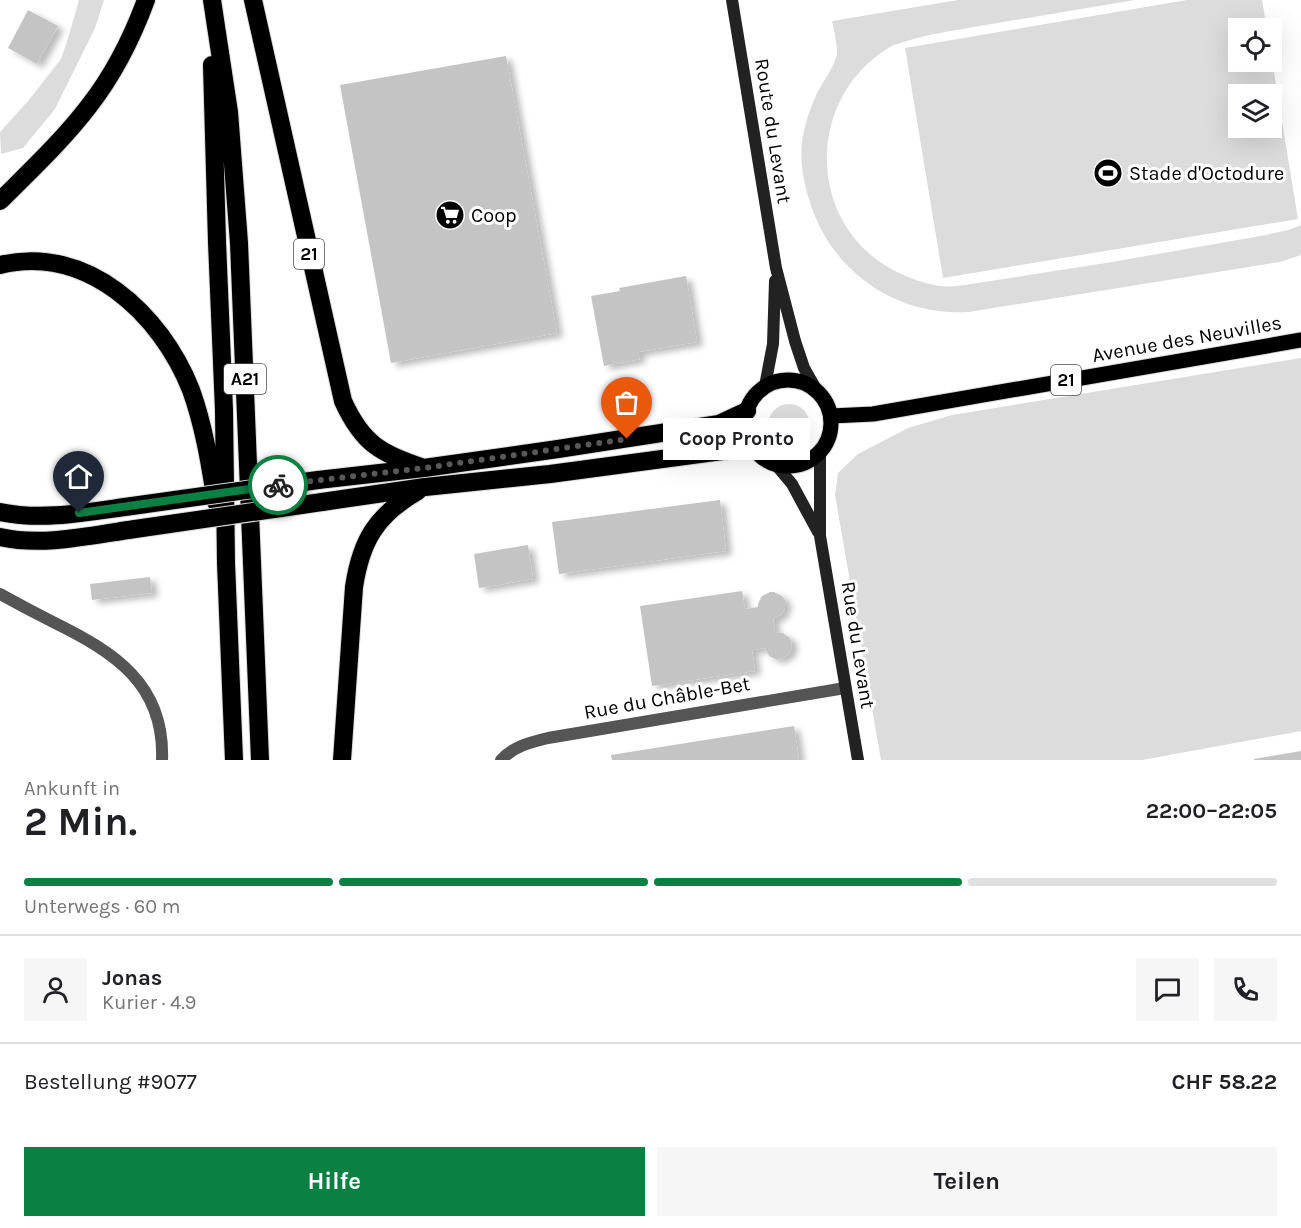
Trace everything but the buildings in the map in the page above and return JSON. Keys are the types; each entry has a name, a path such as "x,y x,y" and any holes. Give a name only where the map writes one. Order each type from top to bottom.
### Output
{"highway":[{"path":"0,201 58,143 89,106 107,81 122,54 136,27 146,0"},
{"name":"A21","path":"211,0 224,410 226,563 234,760"},
{"name":"A21","path":"211,0 229,111 239,243 260,760"},
{"name":"21","path":"254,0 343,401 351,418 372,444 384,453 424,468 718,424 747,411"},
{"path":"0,265 39,261 85,272 121,294 143,313 159,332 184,375 199,415 226,563"},
{"path":"0,537 33,541 68,538 425,488 752,447"},
{"path":"0,512 49,516 424,468"},
{"path":"342,760 354,587 359,559 369,537 379,523 394,507 425,488"}],"main road":[{"name":"Avenue des Neuvilles","path":"831,416 873,414 1301,340"},
{"path":"795,380 816,389 826,401 831,416 831,432 824,447 813,458 801,465 788,467 765,460 752,447 745,430 747,411 754,397 765,386 780,381 795,380"}],"street":[{"name":"Route du Levant","path":"732,0 776,268 795,341 804,368 816,389"},
{"name":"Route du Levant","path":"765,386 773,344 776,268"},
{"name":"Rue du Levant","path":"819,453 820,536 858,760"},
{"name":"Rue du Levant","path":"776,465 792,484 820,536"},
{"path":"0,594 85,638 114,657 128,671 144,689 156,712 161,734 162,760"},
{"name":"Rue du Châble-Bet","path":"501,760 518,747 549,738 845,688"}],"shaded area":[{"path":"79,0 104,0 95,28 55,109 23,148 1,154 0,132 61,59"},
{"path":"958,0 1135,0 924,36 890,47 861,71 841,100 829,133 827,167 834,200 849,231 873,257 919,281 938,286 958,286 1266,235 1301,225 1301,255 1280,262 969,312 941,311 915,306 890,297 868,283 848,266 831,246 808,196 802,169 802,142 807,119 837,53 832,21"},
{"name":"Stade d'Octodure","path":"1187,0 1262,0 1265,18 1228,18 1228,72 1274,72 1276,84 1228,84 1228,138 1282,138 1282,121 1298,219 943,278 905,48"},
{"path":"1301,358 1301,731 1142,760 881,760 835,495 838,473 858,454 908,428 952,415"},
{"path":"789,404 804,410 810,425 804,440 789,446 774,440 768,425 774,410"}],"way so far":[{"path":"278,485 424,468 627,439"}],"place":[{"name":"Stade d'Octodure","path":"1108,173"},
{"name":"Coop","path":"450,215"},
{"name":"Coop Pronto","path":"627,439"}],"route":[{"path":"79,513 278,485"}]}
